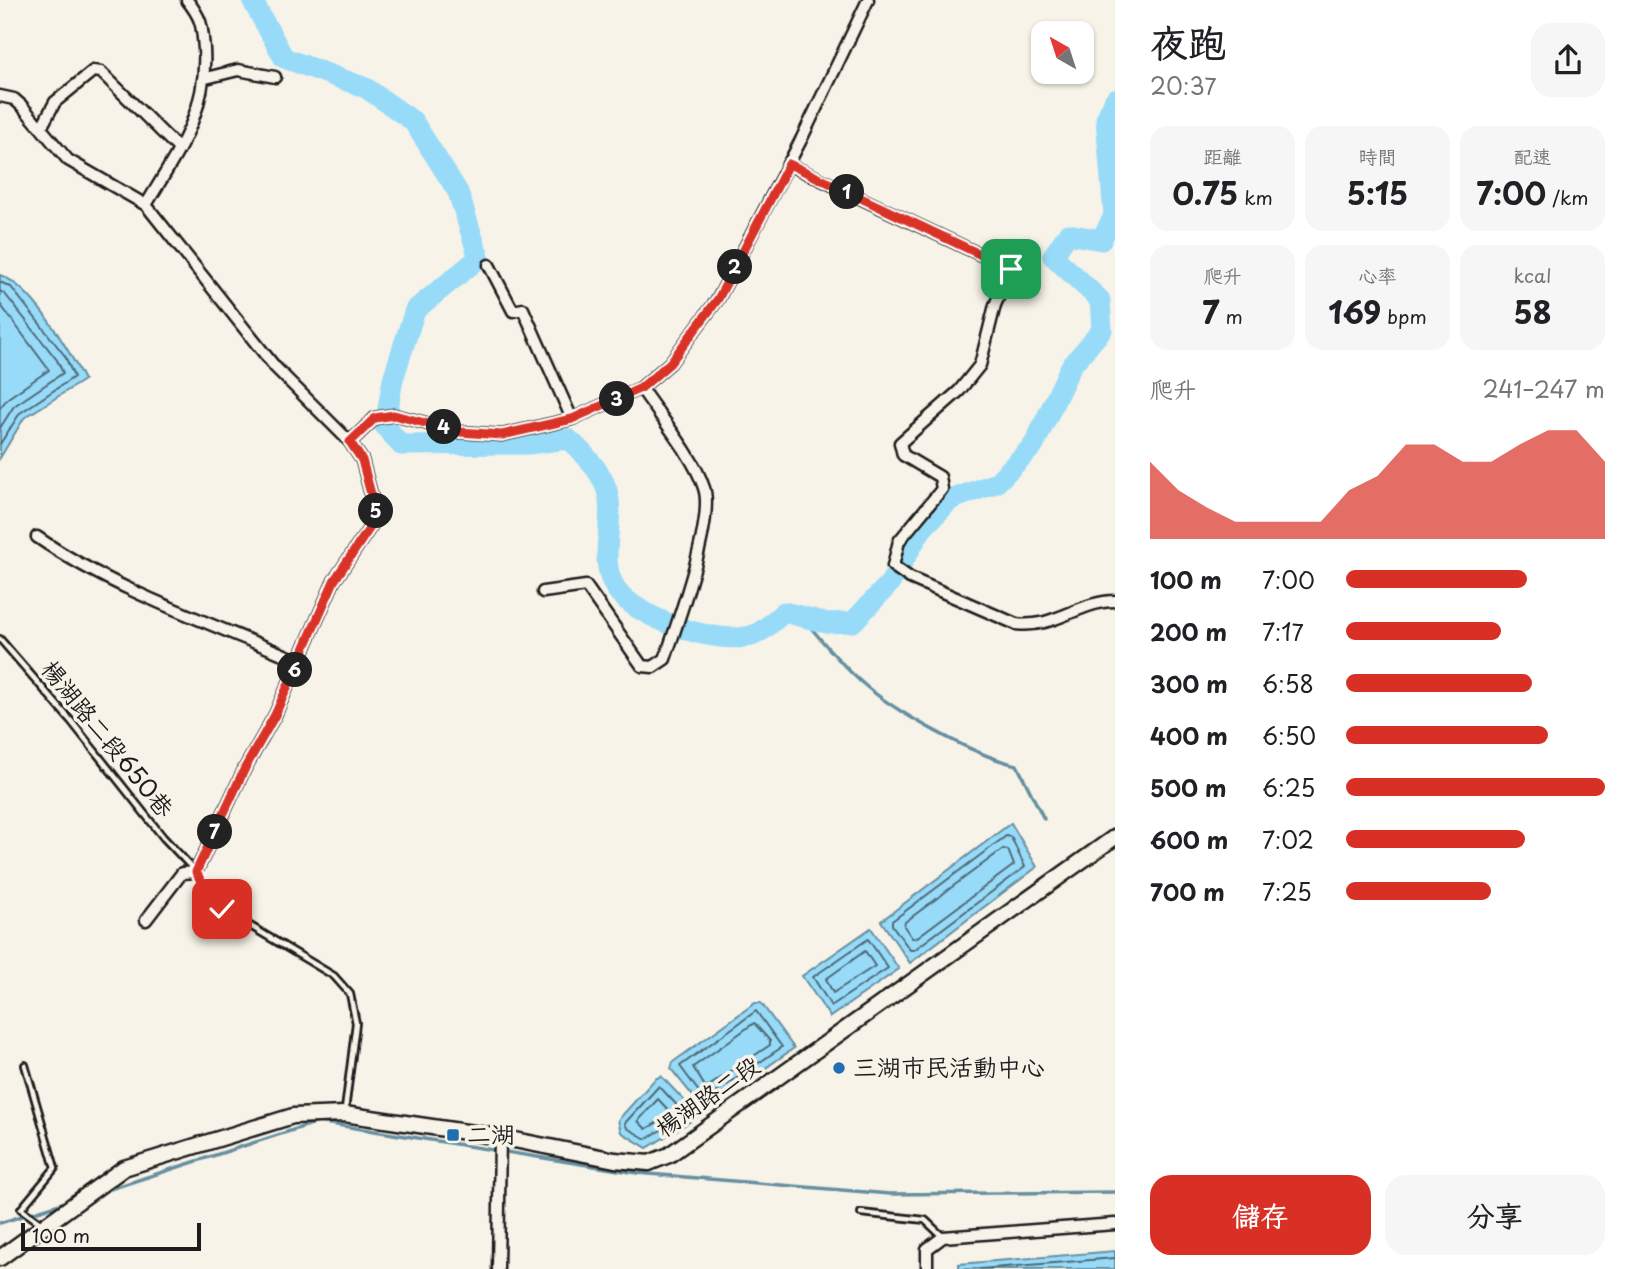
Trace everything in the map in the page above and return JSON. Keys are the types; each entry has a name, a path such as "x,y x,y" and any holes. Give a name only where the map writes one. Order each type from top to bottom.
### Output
{"street":[{"path":"146,205 192,128 206,78 202,19 187,0"},
{"path":"350,442 375,418 394,415 460,432 502,435 572,419 641,388 670,363 718,299 789,164 867,0"},
{"path":"206,78 239,70 275,77"},
{"path":"41,128 55,102 93,71 101,72 179,149"},
{"path":"0,96 13,99 22,106 68,160 146,205 275,367 350,442 362,460 377,517 334,581 299,661 196,872 182,873 146,920"},
{"path":"789,164 1011,269 995,305 980,365 959,391 905,435 901,443 903,455 940,477 942,489 899,541 893,566 910,578 1016,624 1031,626 1068,617 1100,601 1115,601"},
{"path":"489,265 513,311 523,309 572,419"},
{"path":"543,592 586,586 642,666 653,667 665,659 708,500 696,467 641,388"},
{"path":"37,537 57,551 145,595 299,661"},
{"name":"楊湖路二段","path":"0,1258 124,1168 293,1116 344,1114 500,1137 615,1160 649,1163 669,1155 1115,837"},
{"path":"498,1269 500,1137"},
{"path":"927,1269 926,1250 943,1237 1115,1224"}],"lane":[{"name":"楊湖路二段650巷","path":"0,639 196,872 208,894 222,909 334,976 350,994 356,1023 344,1114"},
{"path":"25,1065 55,1168 21,1209 44,1225"},
{"path":"860,1213 925,1220 943,1237"}],"water":[{"path":"0,275 12,281 37,305 59,336 84,380 24,418 0,458"},
{"path":"1011,823 1037,867 910,963 881,921"},
{"path":"871,928 899,969 830,1017 802,976"},
{"path":"755,1003 761,1003 794,1048 705,1111 671,1069 673,1062"},
{"path":"661,1076 699,1116 647,1148 621,1132 618,1120 655,1079"},
{"path":"1115,1251 1115,1269 959,1269 959,1264"}],"waterway":[{"path":"252,0 284,58 366,88 413,121 458,192 479,258 415,310 393,379 385,426 401,445 528,444 568,439 592,463 606,486 610,506 608,566 616,589 642,611 660,620 701,634 721,637 754,635 784,612 827,623 853,622 890,583 922,529 950,500 996,483 1034,445 1071,366 1102,330 1100,300 1053,256 1068,234 1101,240 1114,216 1106,119 1115,99"},
{"path":"802,617 852,674 892,706 957,742 1017,765 1044,819"},
{"path":"104,1191 318,1122 637,1173 890,1194 1115,1192"},
{"path":"0,1223 66,1202"}],"place":[{"name":"三湖市民活動中心","path":"839,1068"},
{"name":"二湖","path":"453,1135"}],"route":[{"path":"222,909 208,894 196,872 245,768 275,715 334,581 368,536 377,517 362,460 350,442 375,418 394,415 416,418 460,432 502,435 572,419 641,388 670,363 718,299 789,164 1011,269"}]}
